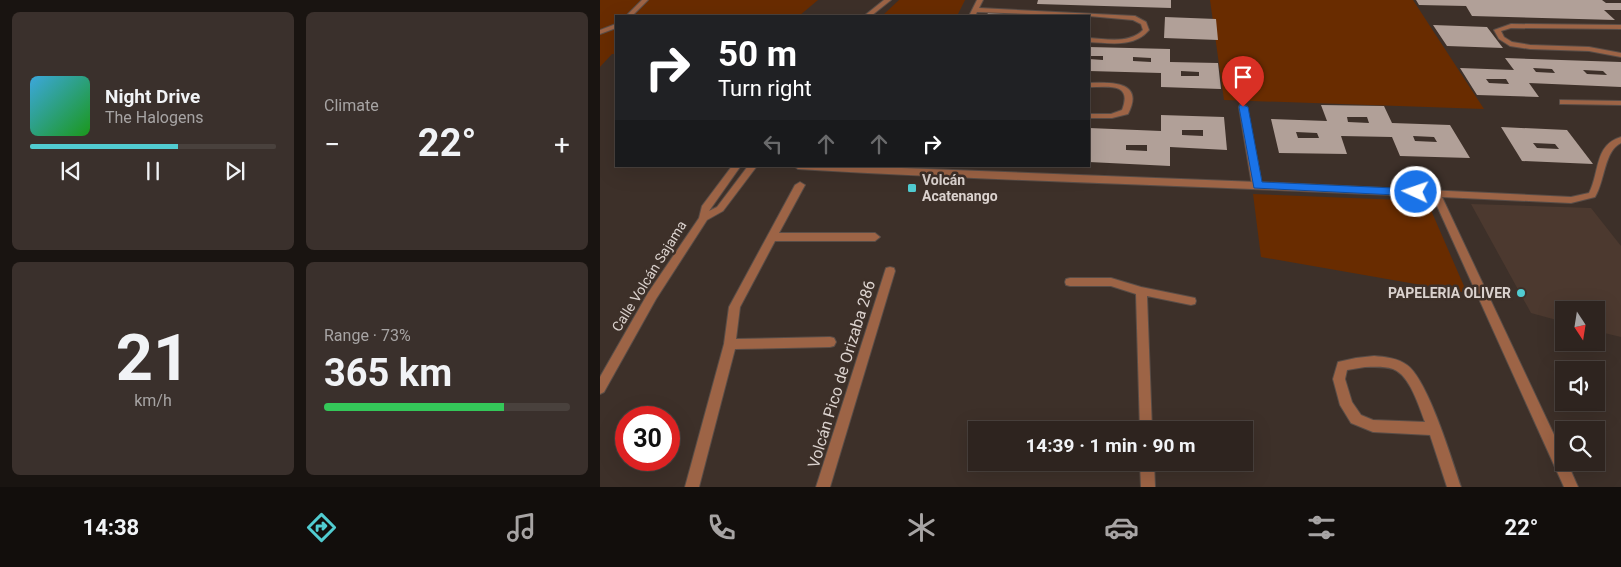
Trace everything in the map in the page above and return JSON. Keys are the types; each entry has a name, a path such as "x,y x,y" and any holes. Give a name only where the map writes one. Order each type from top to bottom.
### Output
{"street":[{"path":"630,15 645,0"},
{"path":"868,15 888,0"},
{"path":"980,0 974,13 1074,15"},
{"path":"1090,15 1135,18 1144,23 1146,30 1143,35 1135,38 1090,40"},
{"path":"600,32 615,26"},
{"path":"1621,27 1511,26 1498,30 1501,38 1510,44 1530,47 1589,49 1621,55"},
{"path":"1090,85 1116,84 1123,87 1128,91 1130,103 1125,112 1112,116 1090,116"},
{"path":"1563,102 1621,103"},
{"path":"1243,107 1257,185"},
{"path":"831,167 1571,200 1592,195 1597,188 1607,147 1613,142 1621,140"},
{"path":"704,218 705,208 736,167"},
{"name":"Calle Volcán Sajama","path":"600,388 652,296 704,218 720,208 753,167"},
{"path":"692,487 730,344 735,307 800,185"},
{"path":"1436,194 1571,487"},
{"path":"772,237 875,236"},
{"name":"Volcán Pico de Orizaba 286","path":"823,487 890,271"},
{"path":"1070,282 1111,282 1141,291 1190,301"},
{"path":"1141,291 1146,421"},
{"path":"730,344 830,342"},
{"path":"1432,429 1373,426 1356,420 1346,405 1339,379 1342,366 1355,361 1388,363 1404,369 1414,382 1432,429 1454,487"},
{"path":"1147,471 1148,487"}],"shaded area":[{"path":"600,0 818,0 800,15 615,15 615,54 612,54 600,67"},
{"path":"899,0 965,0 958,15 883,15"},
{"path":"1210,0 1413,0 1484,109 1224,100"},
{"path":"1253,194 1427,201 1467,293 1261,257"},
{"path":"1471,204 1591,208 1621,246 1621,337 1605,333 1605,301 1555,301 1555,320 1531,313"}],"building":[{"path":"1038,0 1171,0 1171,8 1037,4"},
{"path":"1416,0 1602,0 1606,3 1621,3 1621,10 1604,10 1615,20 1472,16 1466,6 1419,5"},
{"path":"988,13 1038,14 1038,15 987,15"},
{"path":"1165,17 1216,19 1218,40 1164,38"},
{"path":"1433,25 1487,27 1503,48 1447,46"},
{"path":"1090,47 1170,49 1170,62 1218,63 1221,89 1161,87 1161,73 1090,71 1090,59 1103,60 1103,56 1090,56","holes":["1133,57 1151,58 1151,62 1133,61","1181,71 1199,72 1199,76 1181,76"]},
{"path":"1505,58 1621,62 1621,87 1529,83 1539,97 1477,95 1460,68 1514,70","holes":["1533,68 1552,69 1555,73 1536,72","1583,70 1603,71 1607,75 1587,74","1486,79 1506,79 1509,84 1489,83"]},
{"path":"1321,105 1384,106 1392,123 1450,125 1470,158 1400,156 1392,137 1341,136 1347,154 1279,153 1271,119 1327,121","holes":["1347,117 1367,117 1369,123 1348,122","1296,132 1317,133 1319,138 1298,138","1413,136 1434,137 1437,142 1415,141"]},
{"path":"1161,115 1224,117 1227,150 1170,147 1170,166 1090,162 1090,128 1161,131","holes":["1182,130 1203,130 1203,136 1182,135","1126,145 1147,145 1147,151 1126,150"]},
{"path":"1501,127 1567,130 1593,164 1522,161","holes":["1533,143 1555,144 1559,149 1537,148"]}],"place":[{"name":"Volcán Acatenango","path":"912,188"},
{"name":"PAPELERIA OLIVER","path":"1521,293"}],"route":[{"path":"1243,107 1257,185 1416,192"}]}
